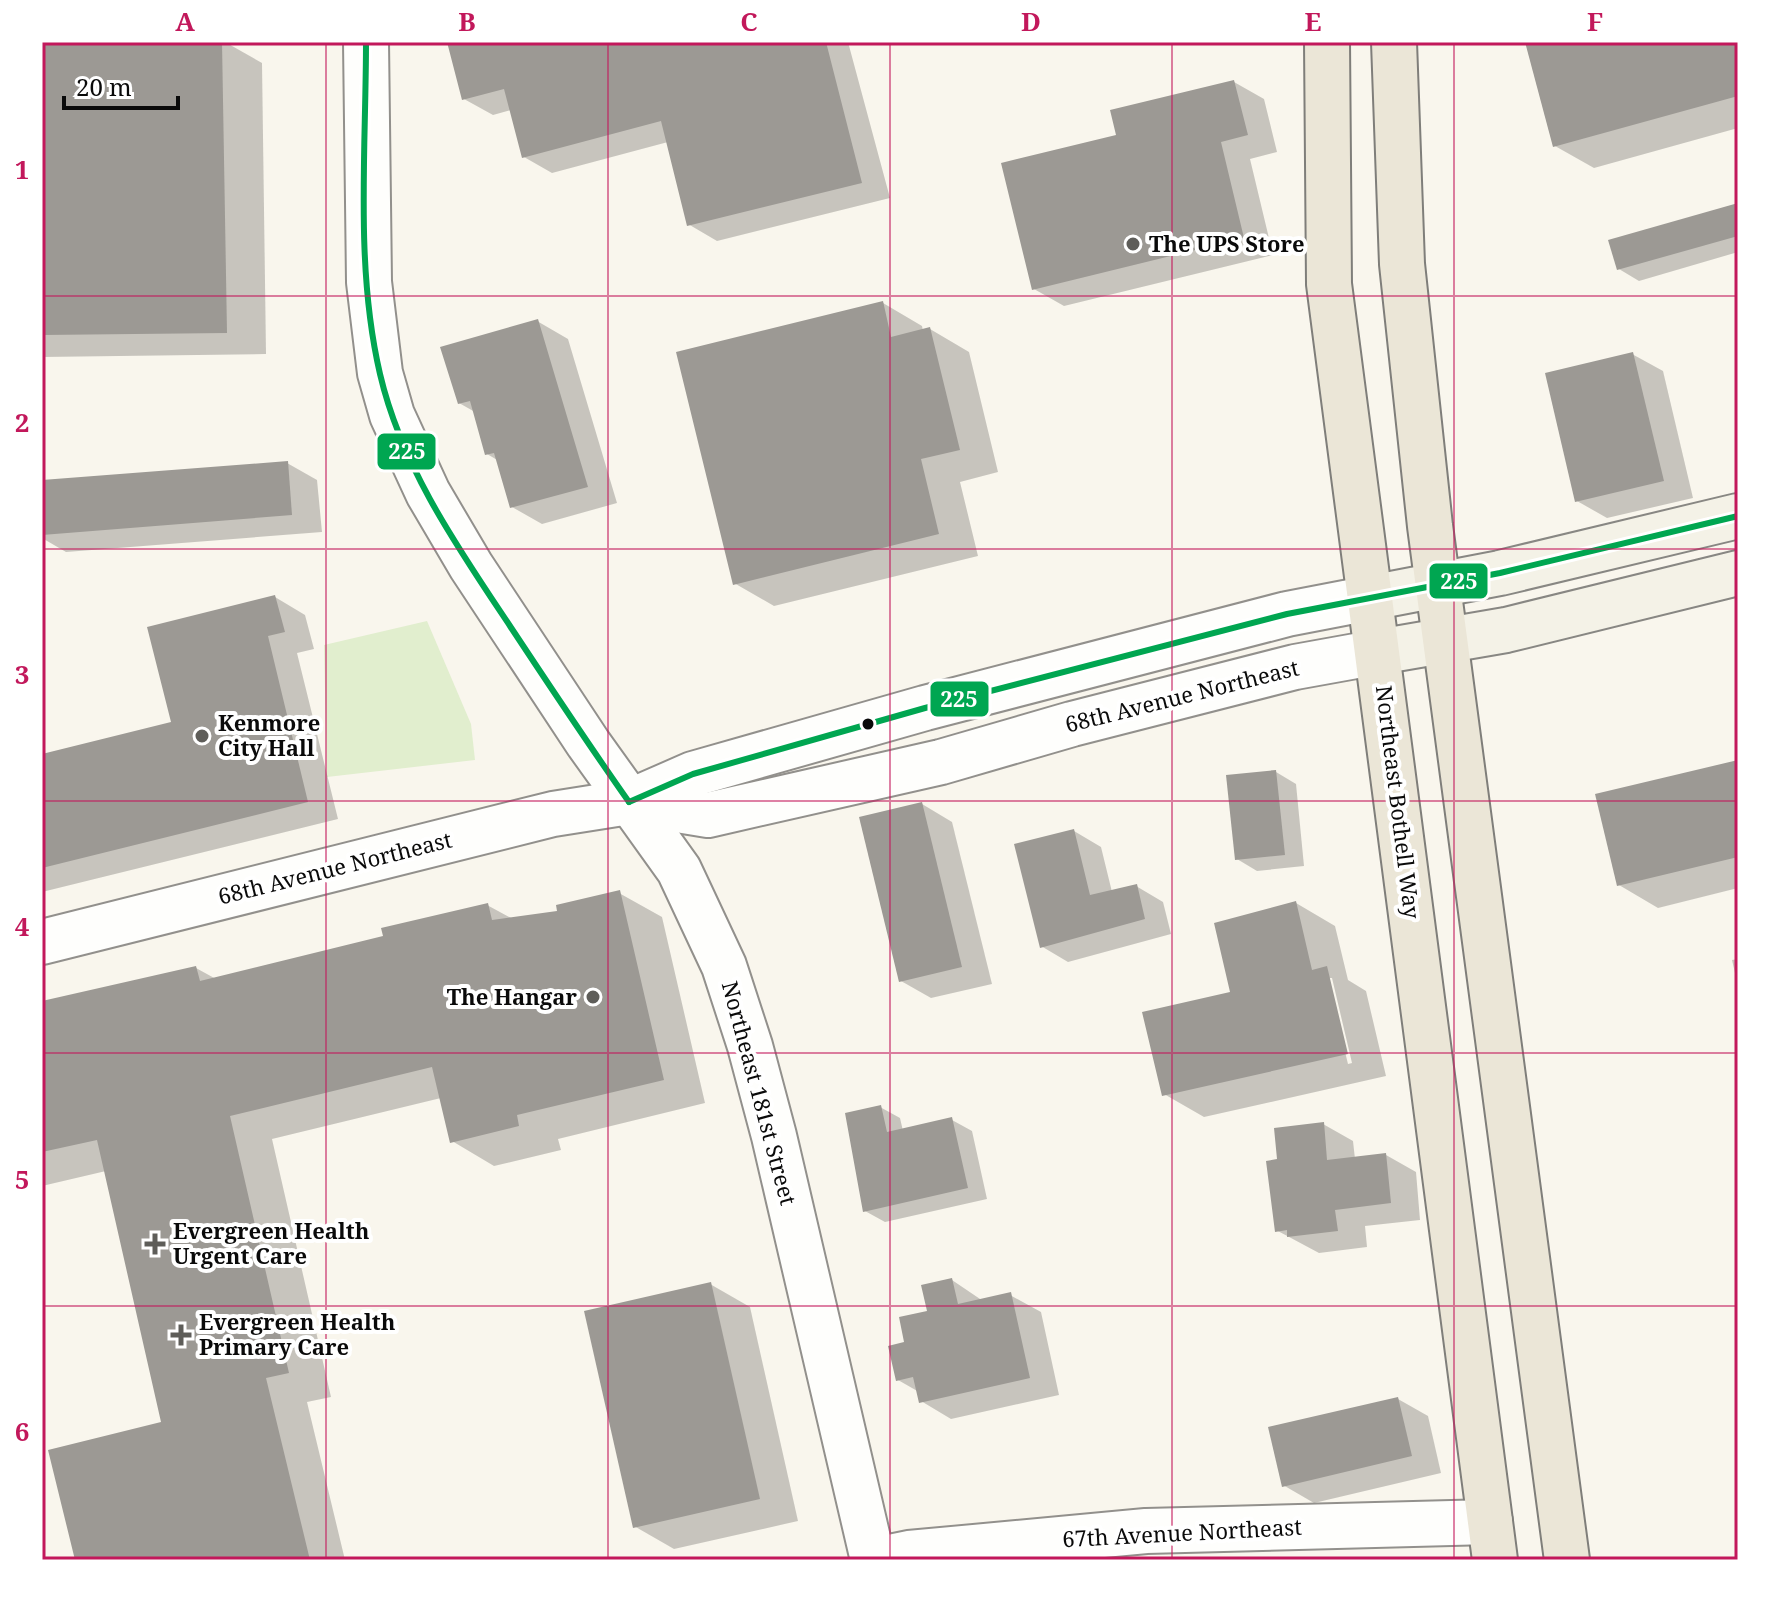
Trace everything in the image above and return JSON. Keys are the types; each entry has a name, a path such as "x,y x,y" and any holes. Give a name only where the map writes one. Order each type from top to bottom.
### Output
{"main road":[{"name":"Northeast Bothell Way","path":"1327,42 1329,284 1492,1541"},
{"path":"1394,42 1402,264 1437,585 1567,1560"},
{"name":"68th Avenue Northeast","path":"1370,598 1738,516"},
{"name":"68th Avenue Northeast","path":"1378,652 1506,630 1738,573"},
{"path":"1492,1541 1521,1560"}],"street":[{"name":"Northeast 181st Street","path":"366,42 369,282 380,373 392,415 428,493 471,566 629,802 679,870 724,966 750,1046 874,1560"},
{"name":"68th Avenue Northeast","path":"42,942 553,814 629,802 693,774 911,712 1287,614 1370,598"},
{"name":"68th Avenue Northeast","path":"629,802 708,815 941,762 1072,724 1295,667 1378,652"},
{"name":"67th Avenue Northeast","path":"874,1560 909,1553 1146,1531 1492,1541"}],"green space":[{"path":"427,621 471,724 475,760 327,777 324,645"}],"building":[{"path":"42,42 222,42 227,333 42,335"},
{"path":"447,42 826,42 862,183 687,226 661,121 522,158 504,89 462,100"},
{"path":"1525,42 1738,42 1738,96 1553,147"},
{"path":"1234,80 1248,135 1221,142 1244,238 1032,290 1001,163 1116,135 1110,110"},
{"path":"1738,203 1738,236 1617,270 1608,240"},
{"path":"883,301 891,337 930,327 960,450 921,459 939,534 733,585 676,352"},
{"path":"538,319 588,487 510,508 494,453 485,455 470,401 458,404 440,347"},
{"path":"1633,352 1664,481 1575,502 1545,373"},
{"path":"288,461 292,515 42,535 42,480"},
{"name":"Kenmore City Hall","path":"275,595 285,632 268,636 308,802 42,868 42,754 171,722 147,627"},
{"path":"1738,760 1738,857 1617,886 1595,794"},
{"path":"1276,770 1285,855 1235,860 1226,775"},
{"path":"922,802 962,967 899,982 859,817"},
{"path":"1074,829 1090,895 1137,884 1145,919 1040,948 1014,844"},
{"path":"620,890 664,1080 517,1115 519,1126 450,1143 432,1067 230,1116 289,1373 266,1378 310,1560 75,1560 48,1450 161,1422 97,1140 42,1152 42,1001 196,966 200,981 383,936 381,928 488,903 492,920 557,911 556,905"},
{"path":"1296,901 1312,970 1327,966 1348,1054 1162,1096 1142,1012 1230,992 1214,923"},
{"path":"881,1105 887,1132 952,1117 968,1188 863,1212 845,1113"},
{"path":"1324,1122 1327,1160 1386,1153 1391,1203 1335,1210 1338,1231 1287,1237 1287,1230 1275,1232 1266,1161 1277,1159 1274,1128"},
{"path":"952,1278 958,1304 1011,1292 1030,1378 919,1403 913,1377 896,1381 888,1346 904,1342 899,1317 927,1311 921,1285"},
{"path":"711,1282 760,1499 633,1528 584,1311"},
{"path":"1398,1397 1412,1456 1282,1487 1268,1427"}],"transit line":[{"name":"225","path":"366,42 364,209 367,292 372,334 390,409 417,474 452,537 629,802"},
{"name":"225","path":"629,802 693,774 925,708 1287,614 1500,573 1738,516"}],"place":[{"name":"The UPS Store","path":"1133,244"},
{"name":"Kenmore City Hall","path":"202,736"},
{"name":"The Hangar","path":"593,997"},
{"name":"Evergreen Health Urgent Care","path":"155,1244"},
{"name":"Evergreen Health Primary Care","path":"181,1335"}]}
